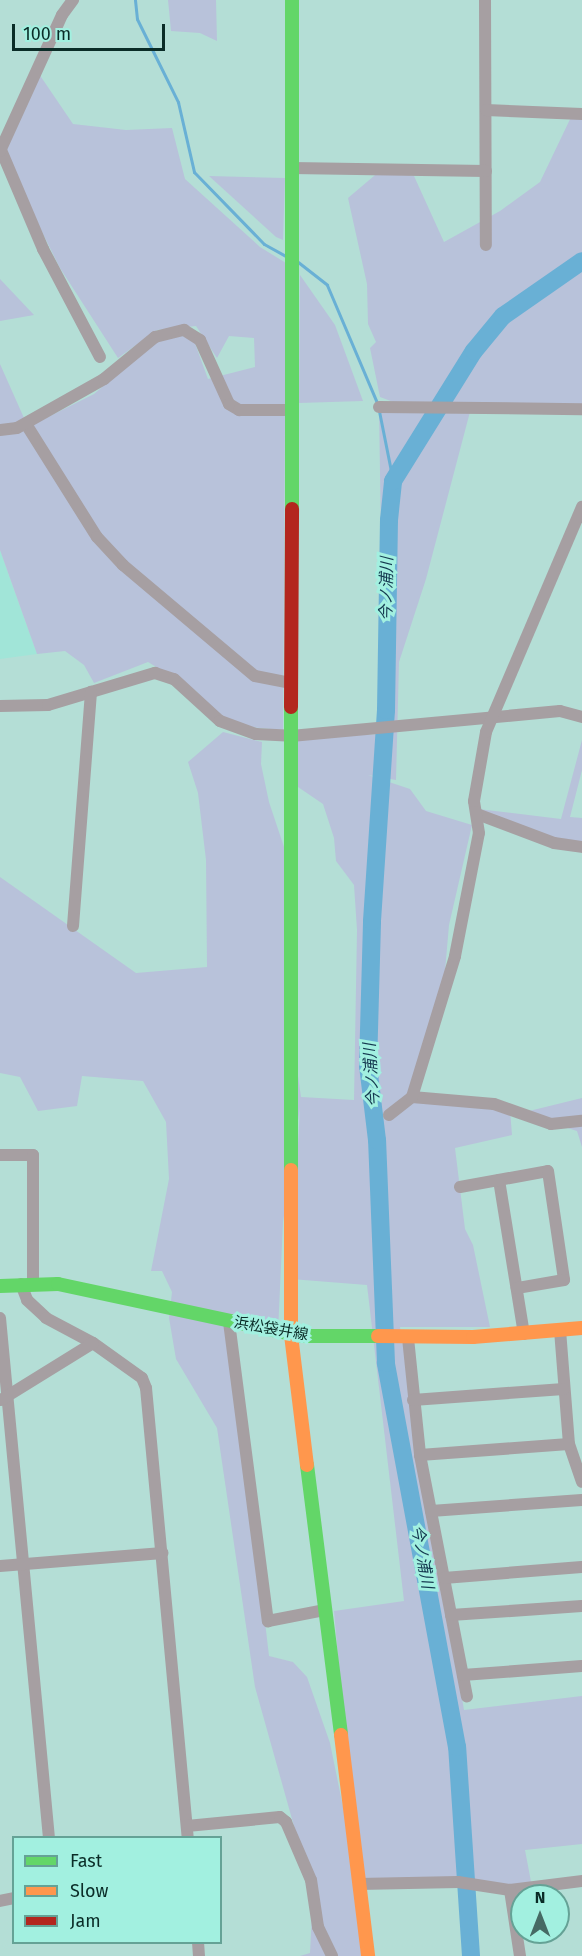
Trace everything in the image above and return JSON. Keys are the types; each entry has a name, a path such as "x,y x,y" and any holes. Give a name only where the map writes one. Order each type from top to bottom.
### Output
{"street":[{"path":"73,0 62,15 1,151 43,249 100,357"},
{"path":"292,0 291,1335 368,1956"},
{"path":"485,0 486,245"},
{"path":"486,110 582,114"},
{"path":"292,168 486,171"},
{"path":"0,430 26,424 104,379 155,337 184,330 200,340 229,404 239,410 292,410"},
{"path":"379,407 582,409"},
{"path":"26,424 97,537 123,565 255,676 291,683"},
{"path":"389,1115 412,1097 455,956 479,833 474,801 492,718 582,507"},
{"path":"0,706 48,705 155,673 174,679 220,721 238,730 291,736 560,711 582,717"},
{"path":"73,926 91,692"},
{"path":"477,814 554,843 582,847"},
{"path":"412,1097 494,1104 551,1124 582,1121"},
{"path":"0,1155 33,1155 27,1300 46,1318 93,1343 142,1378 146,1388 187,1832 280,1817 286,1822 311,1880 318,1927 332,1956"},
{"path":"460,1187 548,1171 564,1280 518,1288"},
{"path":"500,1180 524,1334"},
{"name":"浜松袋井線","path":"0,1286 27,1283 86,1289 291,1335 408,1338 524,1334 582,1328"},
{"path":"0,1318 4,1399 23,1565 49,1836"},
{"path":"229,1322 268,1621 324,1610"},
{"path":"560,1330 569,1444 582,1482"},
{"path":"408,1338 420,1455 467,1696"},
{"path":"4,1399 93,1343"},
{"path":"413,1400 564,1389"},
{"path":"420,1455 569,1444"},
{"path":"431,1511 582,1500"},
{"path":"0,1566 162,1553"},
{"path":"444,1578 582,1567"},
{"path":"452,1615 582,1606"},
{"path":"463,1675 582,1666"},
{"path":"558,1884 582,1881"},
{"path":"359,1884 458,1882 510,1890"}],"shaded area":[{"path":"168,0 216,0 217,41 200,33 171,31"},
{"path":"37,71 73,124 126,130 172,128 185,179 260,247 286,263 283,730 227,725 196,691 148,662 94,683 84,665 65,651 37,654 0,550 0,364 28,427 94,394 157,340 178,335 193,338 208,379 255,367 254,338 229,336 217,358 196,326 157,330 118,358 60,268 1,150"},
{"path":"573,113 582,117 582,409 471,408 426,579 399,662 396,780 368,775 410,789 426,811 472,825 449,925 443,994 412,1097 510,1110 512,1135 455,1148 465,1229 473,1245 490,1327 400,1327 464,1710 582,1696 582,1844 525,1850 531,1884 510,1884 510,1887 359,1884 364,1956 300,1956 310,1953 313,1894 255,1687 217,1428 176,1359 169,1318 172,1292 162,1271 151,1271 169,1179 166,1122 143,1081 82,1076 77,1106 38,1111 20,1077 0,1073 0,877 136,973 207,967 206,860 198,793 188,762 223,732 262,742 261,764 269,802 291,868 291,1027 301,1097 354,1100 357,930 354,885 336,861 334,838 323,804 298,787 298,737 384,734 379,407 407,407 380,397 370,348 376,342 368,324 367,284 348,198 381,170 414,176 444,242 500,211 540,182","holes":["300,1107 291,1279 367,1285 404,1601 334,1611 357,1876 330,1743 307,1677 293,1662 269,1656 230,1322 278,1332 283,1222"]},
{"path":"209,176 285,178 283,240 276,237"},
{"path":"300,275 335,325 363,401 299,403"},
{"path":"0,279 34,315 0,321"},
{"path":"0,550 9,576 37,654 0,659"},
{"path":"582,740 582,770 570,817 582,818 582,846 549,842 478,809 561,819"},
{"path":"582,1098 582,1147 577,1131 521,1113"}],"waterway":[{"path":"135,0 137,19 178,102 194,172 264,244 287,257"},
{"name":"今ノ浦川","path":"471,1956 457,1747 386,1363 377,1140 368,1066 372,921 386,710 389,520 393,481 474,351 503,316 582,261"},
{"path":"298,262 327,285 378,405"},
{"path":"379,411 393,481"}],"traffic: fast":[{"path":"292,0 292,509"},
{"path":"291,707 291,1170"},
{"path":"0,1286 58,1284 300,1336 378,1336"},
{"path":"307,1465 341,1735"}],"traffic: slow":[{"path":"291,1170 291,1335 307,1465"},
{"path":"378,1336 473,1337 582,1328"},
{"path":"341,1735 368,1956"}],"traffic: jam":[{"path":"291,707 292,509"}]}
